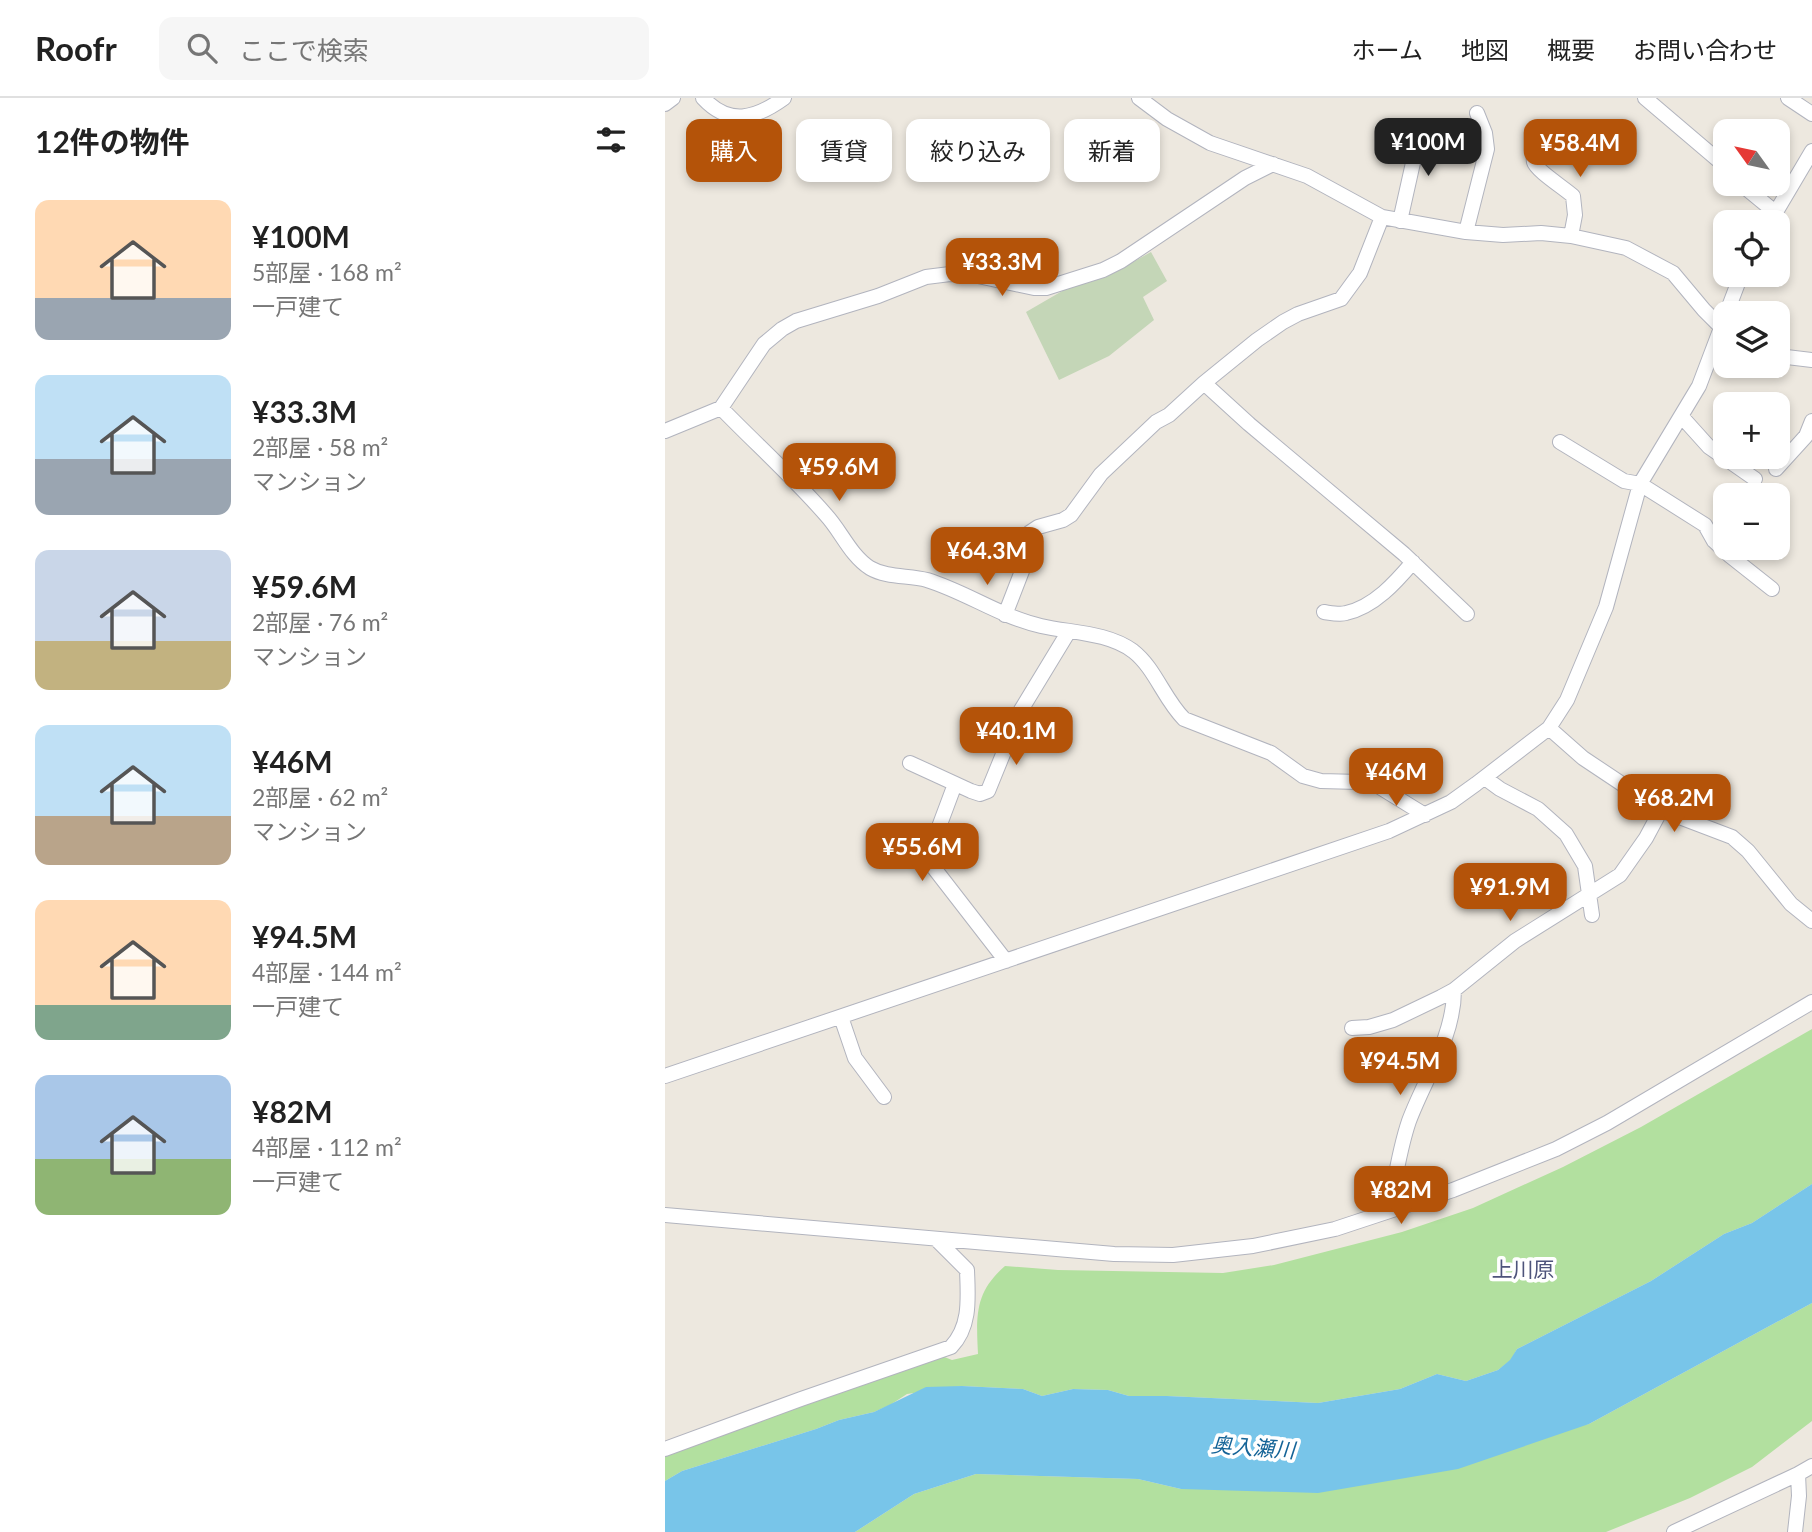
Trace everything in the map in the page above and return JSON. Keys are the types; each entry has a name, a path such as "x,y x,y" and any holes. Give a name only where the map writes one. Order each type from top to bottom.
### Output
{"street":[{"path":"665,104 673,98"},
{"path":"703,98 721,113 734,117 762,112 784,98"},
{"path":"1139,98 1199,138 1307,176 1382,217 1466,232 1571,236 1626,248 1659,263 1673,273 1713,319"},
{"path":"1645,98 1713,156"},
{"path":"1788,98 1812,114"},
{"path":"1466,232 1486,149 1485,133 1477,113"},
{"path":"1400,221 1421,127"},
{"path":"1539,127 1533,160 1539,172 1558,181 1573,196 1575,215 1571,236"},
{"path":"1776,210 1812,151"},
{"path":"665,431 721,408 764,344 796,321 878,296 926,277 950,274 978,276 1034,288 1060,284 1103,270 1121,261 1245,178 1273,164"},
{"path":"1752,196 1765,210"},
{"path":"1005,615 1022,571 1029,533 1071,515 1101,474 1156,422 1169,415 1204,383 1283,322 1341,299 1360,273 1382,217"},
{"path":"1790,357 1812,360"},
{"path":"665,1076 1389,831 1451,802 1549,728 1567,700 1606,607 1640,484 1713,361"},
{"path":"1204,383 1412,562 1467,614"},
{"path":"721,408 827,516 855,554 871,568 893,576 927,580 1005,615 1039,626 1116,641 1134,652 1144,663 1173,708 1184,719 1271,753 1303,776 1321,781 1359,782 1378,786 1425,815"},
{"path":"1682,417 1709,447 1755,479"},
{"path":"1790,453 1805,436 1812,421"},
{"path":"1560,442 1625,481 1640,484 1705,525 1714,541 1772,589"},
{"path":"1324,612 1345,614 1367,605 1400,577 1412,562"},
{"path":"910,763 980,794 988,791 1021,710 1069,631"},
{"path":"1549,728 1583,758 1661,810 1732,837 1748,851 1791,904 1812,921"},
{"path":"1485,778 1538,809 1566,834 1585,866 1592,915"},
{"path":"955,784 927,859 1006,961"},
{"path":"1352,1028 1369,1027 1392,1020 1454,990 1515,941 1620,875 1661,810"},
{"path":"1389,1211 1408,1123 1448,1028 1454,1006 1454,990"},
{"path":"665,1215 1114,1254 1173,1255 1253,1246 1335,1228 1389,1211 1453,1190 1556,1149 1697,1072 1812,1002"},
{"path":"841,1017 855,1058 884,1097"},
{"path":"665,1449 801,1398 951,1347 961,1337 965,1324 967,1270 937,1240"},
{"path":"1674,1532 1812,1466"},
{"path":"1795,1532 1799,1496 1798,1474"}],"green space":[{"path":"1151,252 1167,281 1143,297 1154,320 1109,356 1059,380 1026,312 1076,283 1106,277"},
{"path":"1812,1029 1812,1184 1752,1223 1724,1234 1651,1281 1517,1349 1511,1360 1498,1370 1466,1381 1437,1374 1400,1389 1318,1403 1129,1396 1108,1390 1073,1389 1042,1396 1023,1389 962,1386 907,1394 874,1412 839,1420 682,1471 665,1481 665,1456 800,1405 942,1356 952,1360 978,1354 979,1305 988,1285 1005,1266 1058,1270 1223,1273 1274,1265 1402,1232 1473,1208 1563,1167 1641,1127"},
{"path":"1812,1303 1812,1421 1752,1467 1690,1498 1606,1532 855,1532 914,1494 976,1474 1138,1479 1181,1489 1589,1424"}],"water":[{"name":"奥入瀬川","path":"1812,1184 1812,1303 1589,1424 1458,1469 1318,1493 1181,1489 1138,1479 976,1474 914,1494 855,1532 665,1532 665,1481 682,1471 839,1420 874,1412 926,1387 1023,1389 1042,1396 1073,1389 1108,1390 1129,1396 1318,1403 1400,1389 1437,1374 1466,1381 1498,1370 1510,1360 1517,1349 1651,1281 1724,1234 1752,1223"}],"district":[{"name":"上川原","path":"1523,1270"}]}
